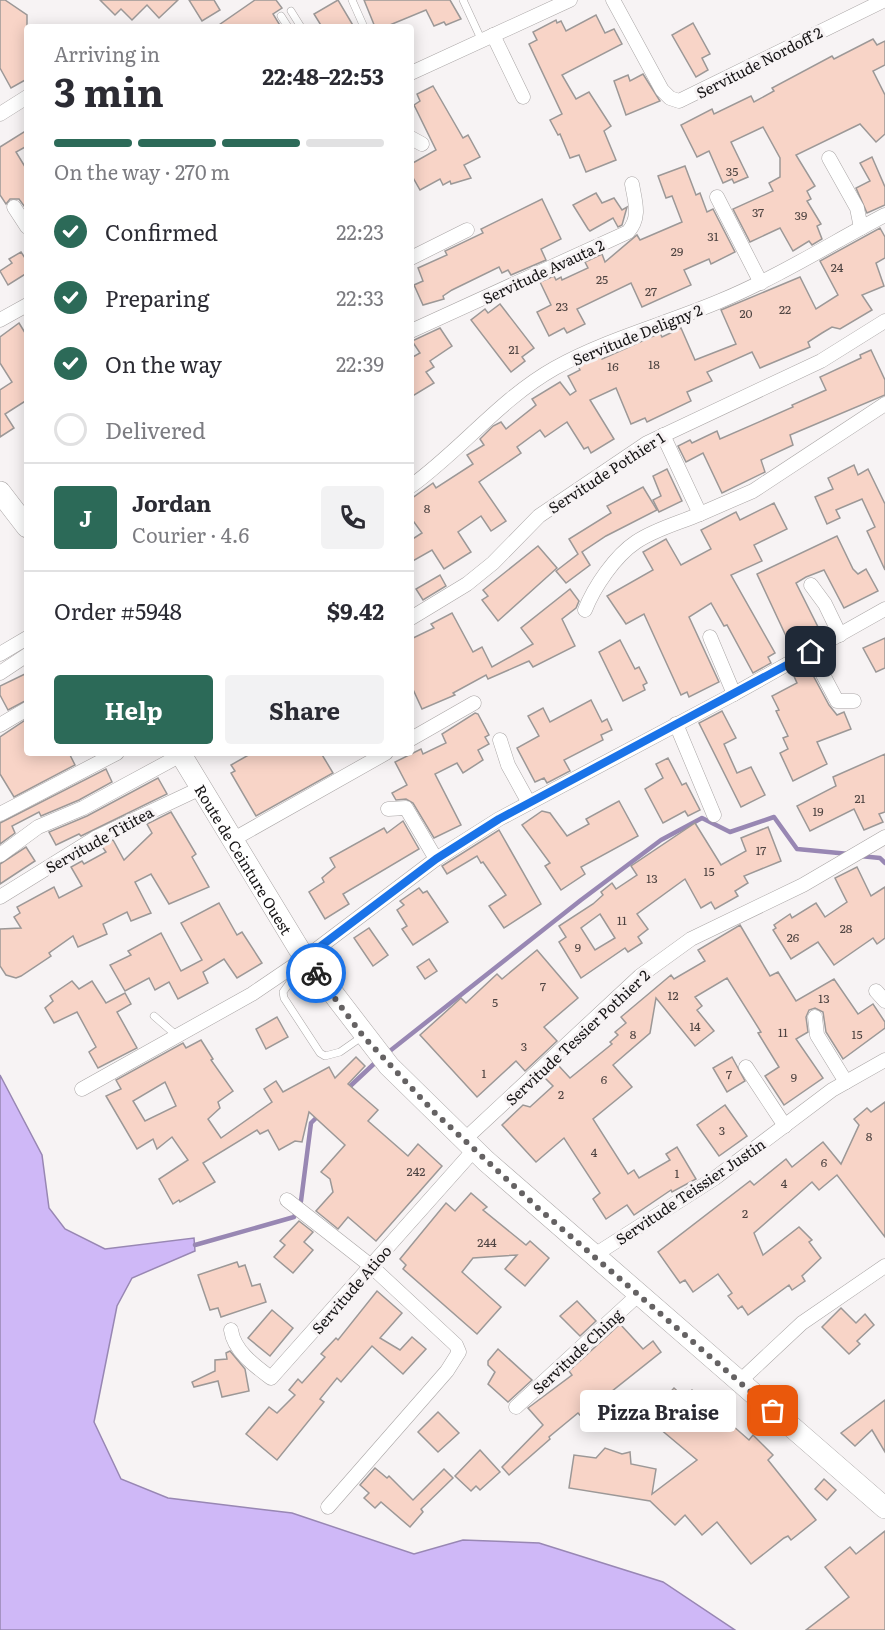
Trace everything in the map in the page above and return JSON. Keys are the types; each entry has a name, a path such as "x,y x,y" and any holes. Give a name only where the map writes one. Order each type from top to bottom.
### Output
{"main road":[{"path":"0,492 24,523"},
{"name":"Route de Ceinture Ouest","path":"182,756 308,963 363,1036 405,1082 469,1145 593,1256 884,1504"}],"street":[{"path":"414,72 570,0"},
{"name":"Servitude Nordoff 2","path":"613,0 662,90 670,98 679,101 885,0"},
{"path":"487,38 523,97"},
{"path":"0,114 24,99"},
{"path":"829,158 857,208 861,228"},
{"name":"Servitude Avauta 2","path":"414,331 628,232 634,225 637,213 632,184"},
{"path":"717,197 761,283"},
{"path":"14,207 24,222"},
{"name":"Servitude Deligny 2","path":"414,484 452,454 520,391 555,368 590,351 719,302 761,283 885,215"},
{"path":"414,256 467,230"},
{"path":"2,315 24,306"},
{"name":"Servitude Pothier 1","path":"414,616 467,584 492,563 539,516 614,464 663,435 821,361 885,321"},
{"path":"585,610 590,598 634,543 753,491 885,404"},
{"path":"663,435 700,514"},
{"path":"811,585 825,604 840,635"},
{"path":"82,1089 308,963 436,859 529,803 734,694 885,609"},
{"path":"710,637 734,694"},
{"path":"0,654 24,640"},
{"path":"811,652 837,701 854,701"},
{"path":"0,673 24,658"},
{"path":"414,737 474,703"},
{"path":"0,724 24,711"},
{"path":"676,724 714,815"},
{"path":"500,750 529,803"},
{"path":"0,814 111,756"},
{"path":"0,855 38,827 83,808 177,756"},
{"path":"232,840 381,756"},
{"name":"Servitude Tititea","path":"1,896 97,837 201,788"},
{"path":"388,809 406,808 436,859"},
{"name":"Servitude Tessier Pothier 2","path":"469,1145 648,970 691,939 803,885 885,837"},
{"path":"815,1017 817,1035 846,1082"},
{"name":"Servitude Teissier Justin","path":"593,1256 706,1184 846,1082 885,1060"},
{"path":"746,1067 785,1126"},
{"name":"Servitude Atioo","path":"231,1330 241,1352 271,1378 371,1266 469,1145"},
{"path":"287,1200 371,1266 459,1352 447,1371 328,1507"},
{"path":"739,1382 802,1323 885,1266"},
{"name":"Servitude Ching","path":"516,1407 638,1295"}],"lane":[{"path":"352,0 363,24"},
{"path":"463,0 487,38"},
{"path":"291,11 299,24"},
{"path":"281,16 286,24"},
{"path":"308,963 283,992 284,998 320,1053 326,1056 340,1052 363,1036"},
{"path":"154,1016 176,1035"}],"shaded area":[{"path":"0,1075 42,1155 49,1208 65,1229 105,1249 194,1238 195,1251 132,1278 117,1306 94,1422 121,1479 168,1498 292,1513 414,1554 463,1540 539,1543 663,1582 735,1630 0,1630"}],"building":[{"path":"0,0 5,0 27,15 27,24 24,24 24,81 11,88 0,68"},
{"path":"100,0 178,0 159,18 147,5 132,20 121,9 115,15"},
{"path":"189,0 214,0 220,10 202,21"},
{"path":"255,0 276,0 282,8 273,14 279,24 220,24"},
{"path":"338,0 352,24 320,24 314,14"},
{"path":"364,0 450,0 461,19 446,25 444,22 434,26 426,10 392,24 374,24"},
{"path":"596,15 605,33 614,29 622,44 562,75 576,99 589,92 611,126 604,131 616,160 586,172 579,155 570,158 560,134 558,135 550,120 562,114 529,44 537,40 533,32 556,20 557,23 561,21 566,31"},
{"path":"693,23 710,54 702,58 708,70 696,77 672,35"},
{"path":"873,39 877,45 885,41 885,65 873,71 885,95 885,134 876,142 860,124 796,155 815,186 807,191 811,199 807,201 821,224 817,226 822,239 812,245 809,241 793,251 780,228 750,242 733,209 773,191 769,183 780,177 780,158 763,127 731,142 748,177 734,183 732,179 723,183 709,151 697,157 681,125 712,109 714,114 751,96 754,102 774,91 772,88 832,56 834,59"},
{"path":"643,74 660,101 626,115 614,81 628,75 630,81"},
{"path":"433,86 463,138 468,135 480,157 464,165 471,178 451,184 450,181 443,185 440,179 420,190 414,179 414,162 436,150 414,105 420,101 417,94"},
{"path":"24,132 24,148 16,152 24,165 24,206 19,199 10,199 6,204 0,195 0,147"},
{"path":"872,157 885,187 885,205 867,213 856,188 870,181 860,163"},
{"path":"685,166 696,195 700,193 707,212 713,209 735,252 711,264 709,259 684,270 691,285 642,307 631,283 577,309 585,324 567,333 564,328 549,336 537,312 551,305 540,282 554,276 556,280 561,277 562,280 588,268 585,262 602,254 605,262 637,235 640,240 682,222 672,196 666,198 658,176"},
{"path":"596,193 602,203 614,198 622,210 627,207 622,225 618,227 613,218 590,231 588,229 573,205"},
{"path":"542,199 561,239 541,249 546,260 511,275 508,270 502,273 499,267 452,290 443,296 444,299 423,305 414,285 423,281 418,268 447,255 445,251 483,233 481,229"},
{"path":"880,228 885,237 885,258 876,263 884,286 862,295 872,310 840,329 832,327 808,342 810,347 760,368 752,352 707,372 712,381 687,392 691,401 647,422 645,418 631,424 616,388 590,400 614,439 591,453 588,447 584,449 567,422 545,437 540,430 517,447 521,453 479,482 506,521 491,531 481,516 458,532 471,552 444,569 432,550 414,560 414,538 422,533 414,522 414,497 433,483 436,488 473,464 467,455 484,445 480,439 493,426 501,422 506,429 536,405 532,399 560,382 570,395 576,391 568,376 580,370 578,366 600,356 602,359 660,333 662,337 681,328 695,360 736,344 721,310 800,277 816,309 838,295 820,261"},
{"path":"21,252 24,256 24,275 8,285 0,271 12,263 9,259"},
{"path":"500,304 534,348 522,357 525,361 511,372 471,320 485,309 488,313"},
{"path":"19,323 24,331 24,402 5,414 14,428 0,437 0,390 12,382 0,363 0,337"},
{"path":"440,328 452,346 430,361 434,367 426,372 434,383 414,395 414,356 420,353 414,340"},
{"path":"871,350 885,380 885,395 790,435 793,445 761,460 765,472 722,493 703,453 686,462 678,446 690,440 692,443 717,431 720,439 793,407 792,405 826,390 820,377 861,358 860,355"},
{"path":"854,465 858,475 868,469 885,504 885,570 867,531 875,527 862,499 836,510 840,518 827,524 815,497 833,489 828,478"},
{"path":"667,469 682,501 659,512 653,500 661,496 653,476"},
{"path":"643,487 657,510 606,536 582,552 590,565 566,583 556,571 578,554 569,539 611,513 607,506"},
{"path":"774,503 787,529 754,545 762,561 731,575 775,653 768,657 771,663 753,673 727,625 724,626 711,603 689,617 719,682 689,697 687,692 681,695 644,614 626,624 607,596 653,570 643,552 666,539 681,565 711,549 701,530 736,512 740,520"},
{"path":"837,536 853,569 858,574 866,569 878,591 844,608 824,570 806,577 796,583 821,633 808,640 802,628 786,636 757,574"},
{"path":"538,546 557,568 498,621 482,600 488,596 483,590"},
{"path":"440,575 446,586 423,600 416,589"},
{"path":"570,589 579,601 576,608 562,619 575,646 533,667 529,661 488,679 486,675 453,693 455,695 422,709 414,692 414,638 434,628 431,624 452,613 473,652 482,647 492,667 533,644 521,628"},
{"path":"885,638 885,668 876,672 863,648"},
{"path":"620,640 635,669 639,667 647,683 643,685 645,690 623,701 599,652"},
{"path":"808,666 829,705 837,715 844,712 851,729 817,742 827,764 793,781 780,753 788,749 783,738 788,736 776,711 779,710 772,696 797,683 793,674"},
{"path":"24,674 24,702 8,710 0,695 0,686"},
{"path":"591,700 602,722 607,719 612,730 601,735 603,740 564,760 570,771 547,783 544,778 535,782 517,748 539,736 528,716 543,708 550,722"},
{"path":"722,711 736,738 724,744 737,773 751,767 765,795 741,807 699,723"},
{"path":"475,713 478,714 489,735 485,737 489,744 478,750 483,760 463,773 457,763 435,774 461,825 434,838 413,803 406,799 396,800 392,793 407,785 395,762 407,756 414,756 414,752 421,749 423,754 446,743 442,734"},
{"path":"24,721 24,756 70,756 75,765 14,797 0,774 0,737"},
{"path":"885,754 885,812 879,814 883,822 864,830 854,809 810,831 797,806 836,786 833,777"},
{"path":"247,756 323,756 333,773 256,816 231,773 235,771 231,765"},
{"path":"668,758 682,785 686,783 700,810 688,816 685,811 663,823 645,789 663,778 656,764"},
{"path":"106,769 112,782 79,800 41,816 39,812 12,826 15,833 0,844 0,823"},
{"path":"158,778 167,794 81,836 79,834 56,845 49,832 87,816"},
{"path":"619,801 638,836 581,867 585,874 561,890 545,866 550,863 522,825 542,811 550,813 567,836 589,824 586,819"},
{"path":"171,812 196,854 192,857 209,887 169,904 151,874 135,882 151,913 131,921 127,912 103,924 107,934 78,947 73,936 49,953 51,956 21,976 16,978 6,975 0,966 0,929 21,928 14,917 20,913 17,907 54,887 59,898 82,886 71,867 82,861 84,864 106,852 101,845 113,840 124,860 152,833 147,824"},
{"path":"403,821 419,849 343,894 349,904 325,919 309,892 324,882 322,878 335,867 330,858 384,828 387,833"},
{"path":"695,823 721,865 746,851 741,838 768,827 781,861 744,876 748,883 735,891 738,896 715,909 711,902 701,908 685,879 637,914 648,929 638,937 642,943 628,952 625,948 581,978 559,942 566,937 559,926 593,904 603,895 601,892 612,883 616,889 637,875 631,866","holes":["600,914 615,938 595,950 581,928"]},
{"path":"499,830 541,904 504,928 489,906 506,895 477,856 447,874 442,866"},
{"path":"26,847 35,861 0,884 0,864"},
{"path":"857,867 871,896 885,887 885,938 877,944 873,938 834,965 818,942 791,959 773,930 776,928 774,925 790,914 792,918 816,903 825,917 847,902 835,878"},
{"path":"419,888 423,893 427,891 448,922 413,945 402,929 407,926 397,910 404,905 400,901"},
{"path":"219,903 237,935 242,932 262,963 237,978 224,959 203,972 208,983 178,999 169,982 155,990 149,978 125,991 110,965 131,955 128,951 161,933 181,971 202,960 181,923"},
{"path":"740,925 770,976 778,972 796,1001 834,979 858,1014 873,1004 885,1022 885,1028 843,1059 826,1032 823,1012 815,1008 809,1010 806,1017 808,1032 796,1039 823,1078 784,1105 765,1076 779,1067 758,1033 761,1032 727,978 695,997 702,1006 697,1010 714,1031 695,1046 656,998 650,1033 613,1065 632,1087 593,1119 628,1174 634,1170 639,1178 670,1160 666,1154 677,1147 696,1179 672,1192 671,1190 634,1215 627,1205 606,1219 593,1199 600,1193 564,1138 536,1162 502,1125 523,1105 530,1107 553,1086 544,1077 558,1065 570,1078 612,1044 610,1042 618,1035 615,1032 626,1023 621,1017 671,975 674,979 705,961 698,950"},
{"path":"369,928 388,955 373,966 354,938"},
{"path":"537,950 578,998 544,1027 557,1041 525,1071 516,1061 477,1097 420,1035 461,998 466,1003 497,974 502,979"},
{"path":"429,959 437,971 425,979 417,967"},
{"path":"72,981 79,989 92,981 106,1003 125,993 131,1004 117,1012 137,1048 98,1068 89,1052 96,1047 77,1012 54,1023 45,1008 53,1001 50,996"},
{"path":"277,1017 288,1037 266,1049 256,1029"},
{"path":"201,1040 213,1059 211,1060 233,1091 218,1102 220,1108 208,1119 221,1138 272,1102 264,1089 276,1081 283,1092 329,1067 335,1078 356,1057 365,1066 348,1084 378,1110 368,1121 408,1156 418,1144 442,1166 376,1241 348,1217 338,1229 316,1211 333,1192 330,1179 321,1172 345,1145 309,1112 302,1142 295,1141 279,1150 268,1130 260,1134 257,1130 203,1163 215,1182 173,1204 159,1179 188,1160 172,1137 157,1149 153,1139 137,1149 106,1096 121,1089 116,1080 183,1043 186,1048","holes":["165,1082 176,1106 145,1121 133,1101"]},
{"path":"732,1057 745,1081 727,1092 713,1068"},
{"path":"885,1102 885,1237 837,1175 819,1190 812,1182 754,1233 763,1255 799,1227 812,1240 809,1242 821,1258 802,1276 805,1281 792,1290 789,1285 748,1315 742,1306 738,1309 728,1296 732,1293 718,1274 693,1292 685,1280 680,1283 658,1252 750,1181 754,1185 786,1159 792,1167 823,1142 841,1164 859,1125 854,1119 867,1108 871,1112"},
{"path":"725,1105 747,1136 719,1156 697,1125"},
{"path":"471,1193 487,1207 483,1210 526,1245 530,1241 549,1258 525,1286 505,1269 517,1255 473,1258 462,1272 501,1307 477,1334 403,1269 406,1265 400,1259 446,1203 455,1211"},
{"path":"299,1221 313,1232 304,1242 313,1250 293,1273 274,1257 285,1245 280,1241"},
{"path":"237,1262 239,1267 245,1265 252,1286 260,1284 266,1302 221,1317 218,1308 210,1310 198,1275"},
{"path":"377,1291 402,1313 380,1338 400,1350 412,1337 426,1349 403,1374 372,1346 341,1382 337,1378 320,1399 324,1402 277,1460 246,1434 269,1407 277,1413 295,1395 289,1390 298,1379 302,1383 325,1357 321,1354 336,1338 338,1340"},
{"path":"577,1301 596,1321 580,1336 560,1316"},
{"path":"841,1308 856,1323 865,1314 874,1325 857,1341 860,1344 849,1354 822,1327"},
{"path":"272,1310 293,1328 270,1356 248,1338"},
{"path":"620,1324 643,1349 653,1341 661,1352 611,1392 617,1400 611,1406 613,1409 600,1420 598,1418 589,1425 578,1413 509,1475 502,1467 543,1425 528,1408 572,1375 569,1371"},
{"path":"498,1349 532,1380 508,1402 488,1384 495,1372 488,1365 488,1361"},
{"path":"230,1351 245,1369 249,1391 222,1397 218,1381 194,1387 192,1382 215,1371 215,1360 227,1359 226,1353"},
{"path":"674,1388 685,1398 692,1390 749,1440 753,1435 773,1455 768,1460 816,1520 791,1540 788,1536 784,1538 751,1564 717,1522 702,1535 685,1515 675,1525 650,1501 569,1488 574,1455 596,1458 605,1448 622,1454 630,1452 631,1464 656,1469 652,1494 697,1460 647,1418"},
{"path":"885,1400 885,1452 872,1430 855,1446 841,1433"},
{"path":"438,1412 459,1433 438,1452 418,1432"},
{"path":"480,1450 500,1472 480,1490 476,1486 471,1491 455,1476"},
{"path":"375,1468 387,1478 389,1476 413,1500 444,1469 453,1478 421,1509 423,1512 410,1527 381,1502 375,1508 364,1498 369,1493 360,1485"},
{"path":"824,1479 836,1490 827,1500 815,1489"},
{"path":"885,1531 885,1630 806,1630 849,1597 825,1567 850,1547 856,1554"}],"waterway":[{"path":"386,1054 661,840 702,818 730,832 774,817 797,849 849,854"},
{"path":"860,856 880,858 885,863"},
{"path":"346,1090 377,1061"},
{"path":"195,1245 294,1217 301,1201 311,1123 320,1114"}],"way so far":[{"path":"316,973 363,1036 435,1113 539,1209 773,1411"}],"place":[{"name":"Pizza Braise","path":"773,1411"}],"route":[{"path":"316,973 305,958 436,859 499,819 811,652"}]}
